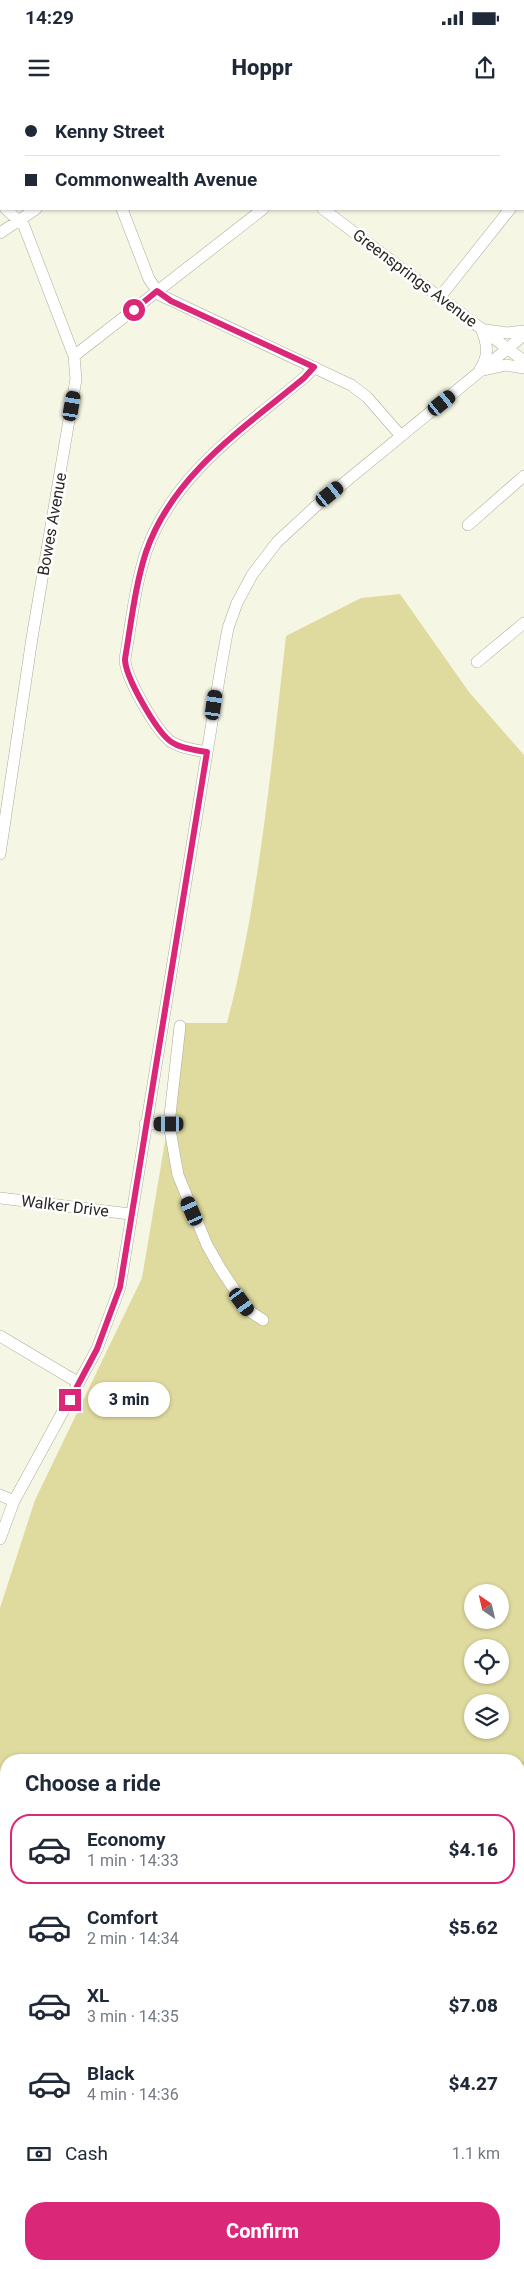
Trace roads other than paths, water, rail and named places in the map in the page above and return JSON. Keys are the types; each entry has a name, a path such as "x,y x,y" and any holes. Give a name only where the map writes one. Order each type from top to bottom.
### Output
{"street":[{"name":"Bowes Avenue","path":"0,854 28,666 76,385 74,356 24,226 7,210"},
{"path":"0,233 34,210"},
{"path":"122,210 149,279 157,291 171,301 314,367 359,390 384,415 401,436"},
{"path":"74,356 263,210"},
{"name":"Greensprings Avenue","path":"324,210 524,361"},
{"path":"440,297 509,210"},
{"path":"481,328 499,333 524,331"},
{"path":"478,373 487,354 481,328"},
{"path":"0,1539 14,1501 97,1349 120,1287 130,1214 228,628 237,603 252,575 271,549 290,529 524,335"},
{"path":"478,373 502,365 524,368"},
{"path":"207,752 179,746 166,738 136,691 127,672 125,659 143,564 162,516 198,468 304,378 314,367"},
{"path":"468,525 524,476"},
{"path":"477,662 524,623"},
{"path":"180,1026 169,1124 178,1175 207,1245 220,1268 248,1310 263,1320"},
{"path":"146,1124 169,1124"},
{"name":"Walker Drive","path":"0,1198 130,1214"},
{"path":"0,1336 79,1383"},
{"path":"0,1495 14,1501"}]}
